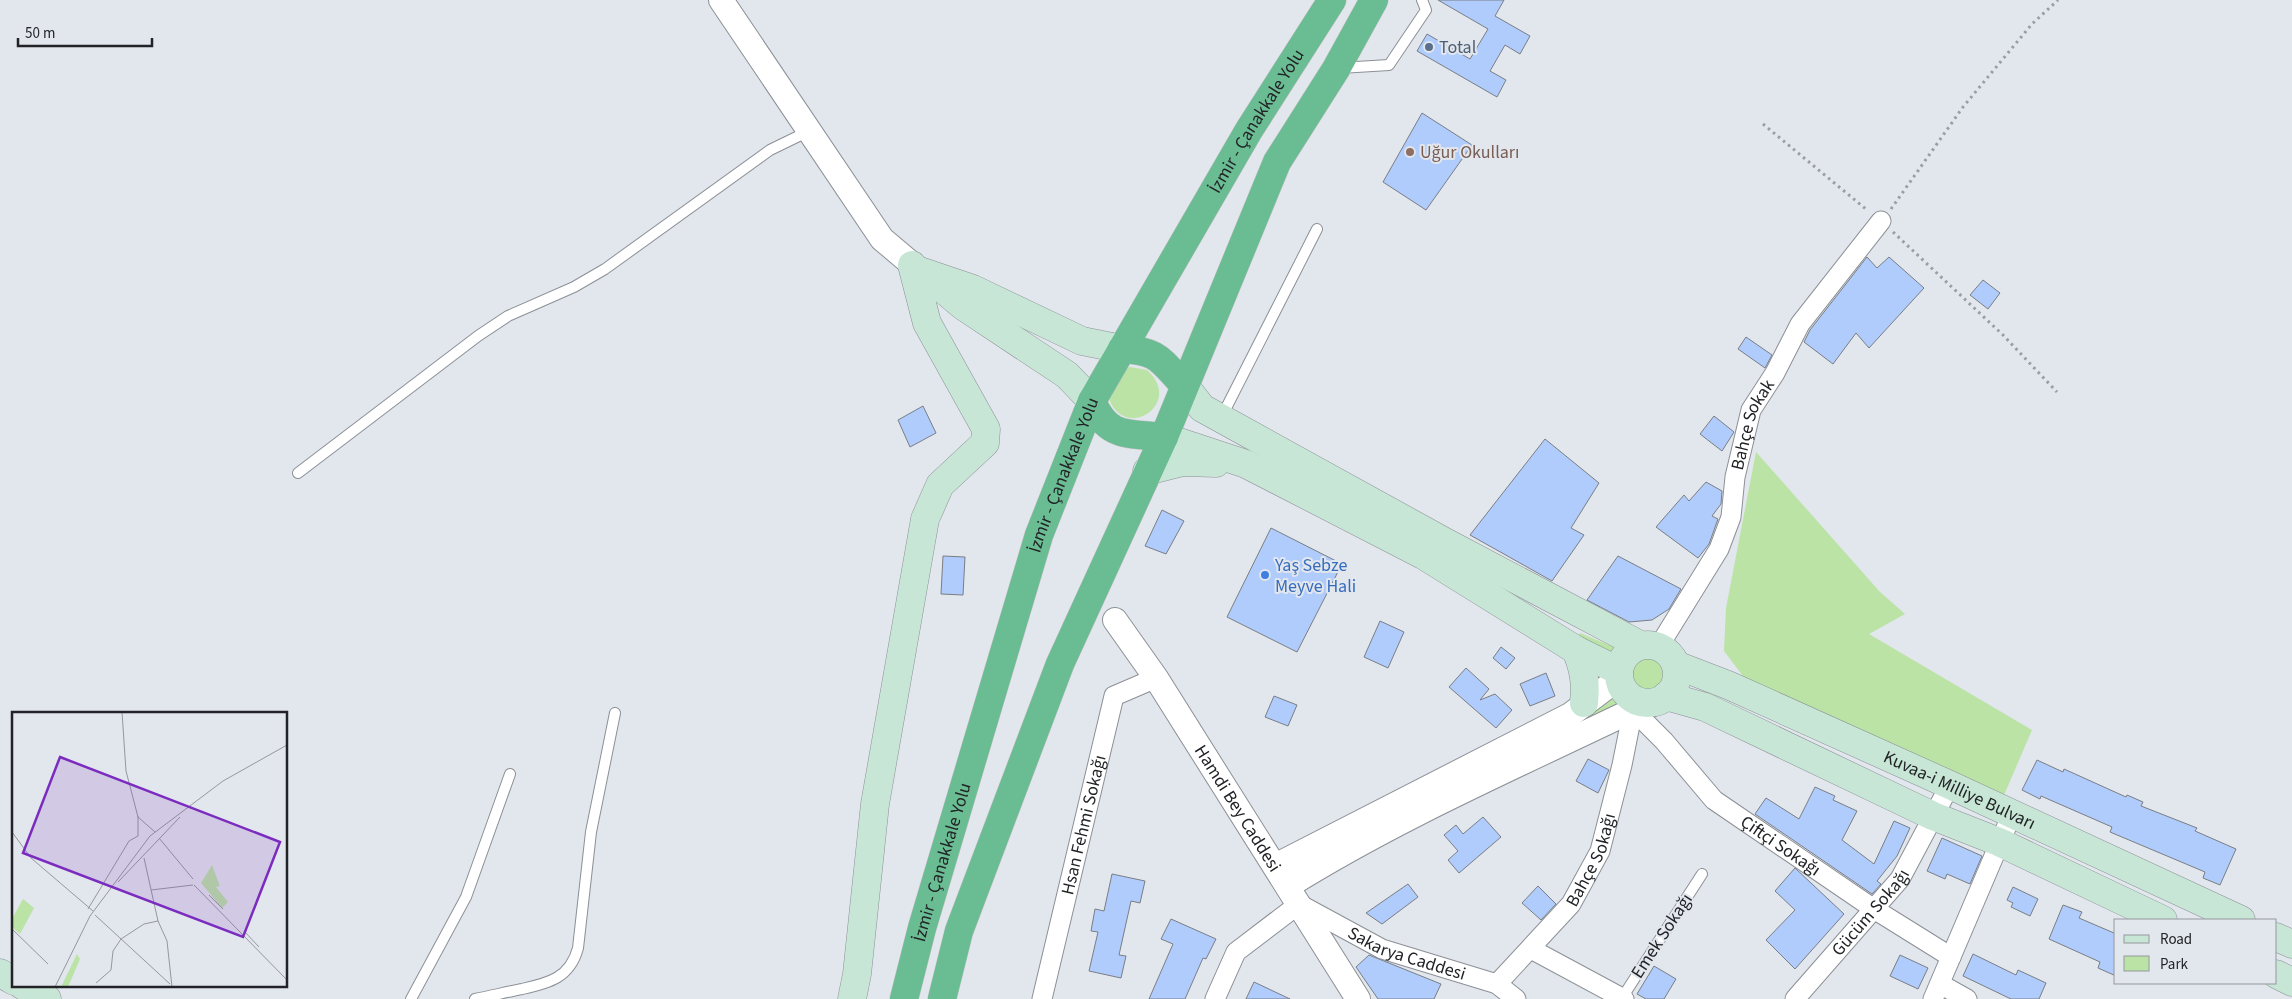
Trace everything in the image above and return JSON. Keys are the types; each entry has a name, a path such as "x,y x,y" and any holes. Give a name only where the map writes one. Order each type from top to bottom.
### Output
{"highway":[{"name":"İzmir - Çanakkale Yolu","path":"904,999 922,928 1036,544 1092,401 1250,130 1332,0"},
{"name":"İzmir - Çanakkale Yolu","path":"942,999 959,931 1060,664 1164,437 1277,162 1336,68 1374,0"},
{"path":"1122,349 1139,350 1152,354 1164,361 1184,385"},
{"path":"1092,401 1097,413 1105,424 1116,431 1129,435 1164,437"}],"main road":[{"path":"916,268 973,289 1082,341 1122,349"},
{"path":"916,268 964,306 1067,375 1092,401"},
{"path":"852,999 857,974 876,804 925,519 940,485 984,443 986,429 930,330 916,268"},
{"path":"930,330 931,312 938,305 948,302 964,306"},
{"name":"Kuvaa-i Milliye Bulvarı","path":"1184,385 1202,408 1445,542 1658,652 2238,919"},
{"path":"1164,437 1246,464 1423,555 1619,675"},
{"path":"1147,471 1183,462 1246,464"},
{"path":"1576,650 1584,669 1586,686 1584,703"},
{"path":"1658,652 1676,682 1652,703 1636,700 1622,687 1619,675 1625,655 1658,652"},
{"name":"Kuvaa-i Milliye Bulvarı","path":"1652,703 1705,707 1933,816 1999,842 2161,919"},
{"path":"2277,937 2292,944"},
{"path":"0,973 12,980"},
{"path":"2277,974 2292,982"},
{"path":"24,986 47,999"}],"street":[{"path":"721,0 882,239 916,268"},
{"name":"Bahçe Sokak","path":"1658,652 1719,549 1731,517 1735,476 1751,410 1775,373 1800,324 1881,221"},
{"name":"Hamdi Bey Caddesi","path":"1115,620 1156,678 1358,999"},
{"path":"1275,866 1570,716 1619,675"},
{"name":"Hsan Fehmi Sokağı","path":"1042,999 1114,696 1156,678"},
{"path":"1215,999 1236,952 1321,866 1423,811 1652,703"},
{"name":"Çiftçi Sokağı","path":"1652,703 1664,741 1714,800 1874,909 1951,957"},
{"name":"Bahçe Sokağı","path":"1498,984 1532,949 1571,904 1600,851 1622,765 1652,703"},
{"name":"Gücüm Sokağı","path":"1795,999 1900,880 1950,785"},
{"path":"1967,999 1937,992 2012,814"},
{"name":"Sakarya Caddesi","path":"1293,895 1382,949 1498,984 1516,999"},
{"path":"1532,949 1623,998"}],"lane":[{"path":"1336,68 1389,65 1426,10 1422,0"},
{"path":"298,473 508,316 574,287 605,269 770,150 809,130"},
{"path":"1221,418 1317,229"},
{"path":"475,999 546,984 560,977 572,965 578,948 591,832 615,713"},
{"path":"411,999 466,897 510,774"},
{"name":"Emek Sokağı","path":"1623,998 1702,874"}],"path":[{"path":"1881,221 1963,108 2032,24 2058,0"},
{"path":"1762,124 1881,221 2003,335 2057,392"}],"green space":[{"path":"1130,367 1147,370 1157,383 1159,395 1155,406 1147,414 1137,418 1126,417 1116,410 1108,396 1122,370"},
{"path":"1756,452 1880,592 1905,614 1869,634 2032,730 2001,802 1749,684 1724,651 1726,608"},
{"path":"1580,633 1621,650 1613,663 1577,636"},
{"path":"1649,654 1663,660 1669,674 1663,688 1649,694 1635,688 1629,674 1635,660"},
{"path":"1608,696 1623,707 1562,738"}],"building":[{"path":"1438,0 1504,0 1495,16 1530,36 1520,54 1505,45 1490,71 1506,80 1497,97 1417,51 1427,34 1470,59 1488,29"},
{"path":"1422,113 1472,145 1426,210 1383,182"},
{"path":"1867,257 1877,268 1889,257 1924,288 1869,348 1856,333 1833,364 1804,342 1810,330"},
{"path":"1983,280 2000,293 1988,309 1970,295"},
{"path":"1746,337 1772,355 1765,368 1738,349"},
{"path":"923,406 936,433 910,447 898,420"},
{"path":"1714,416 1734,432 1722,451 1700,434"},
{"path":"1545,439 1599,483 1571,528 1584,535 1552,581 1470,535"},
{"path":"1706,482 1722,491 1721,504 1712,516 1718,519 1709,544 1698,558 1656,527 1684,495 1689,501"},
{"path":"1162,510 1184,521 1166,554 1145,546"},
{"path":"1271,528 1342,564 1297,652 1227,617"},
{"path":"943,556 965,557 963,595 941,594"},
{"path":"1618,556 1681,589 1669,609 1652,620 1629,622 1587,600"},
{"path":"1380,621 1404,632 1388,668 1364,657"},
{"path":"1501,647 1515,658 1506,669 1493,658"},
{"path":"1466,668 1489,689 1480,700 1495,694 1512,710 1496,728 1449,687"},
{"path":"1546,673 1555,696 1530,706 1520,684"},
{"path":"1274,696 1297,705 1288,726 1265,717"},
{"path":"1588,759 1609,770 1598,793 1576,781"},
{"path":"2037,760 2063,772 2064,769 2126,797 2127,795 2143,802 2141,806 2197,828 2195,831 2236,849 2220,885 2203,878 2205,872 2110,832 2112,827 2041,796 2040,799 2022,790"},
{"path":"1815,787 1835,796 1833,800 1857,811 1842,840 1874,864 1894,821 1910,828 1897,856 1877,881 1881,884 1872,894 1755,814 1766,798 1799,819"},
{"path":"1483,817 1501,837 1459,873 1448,860 1458,851 1444,835 1456,825 1463,834"},
{"path":"1942,838 1982,856 1970,884 1947,874 1945,879 1927,871"},
{"path":"1795,868 1844,914 1795,969 1766,940 1795,910 1775,891"},
{"path":"1112,874 1145,881 1140,903 1131,901 1119,955 1126,956 1121,978 1089,971 1098,932 1091,931 1095,909 1104,911"},
{"path":"1408,884 1418,897 1382,924 1366,913"},
{"path":"1538,886 1556,904 1541,920 1522,903"},
{"path":"2013,887 2038,899 2030,916 2011,907 2013,903 2007,900"},
{"path":"2063,905 2082,912 2079,918 2114,933 2114,975 2098,968 2100,962 2049,939"},
{"path":"1171,919 1216,939 1206,959 1203,958 1185,999 1149,999 1173,944 1161,939"},
{"path":"1973,954 2016,975 2018,970 2046,983 2039,999 2011,999 1963,976"},
{"path":"1369,955 1441,984 1434,999 1378,999 1356,967"},
{"path":"1900,955 1928,968 1918,989 1890,976"},
{"path":"1654,966 1676,979 1664,999 1646,999 1637,994"},
{"path":"1254,982 1290,999 1246,999"}],"place":[{"name":"Total","path":"1429,47"},
{"name":"Uğur Okulları","path":"1410,152"},
{"name":"Yaş Sebze Meyve Hali","path":"1265,575"}]}
